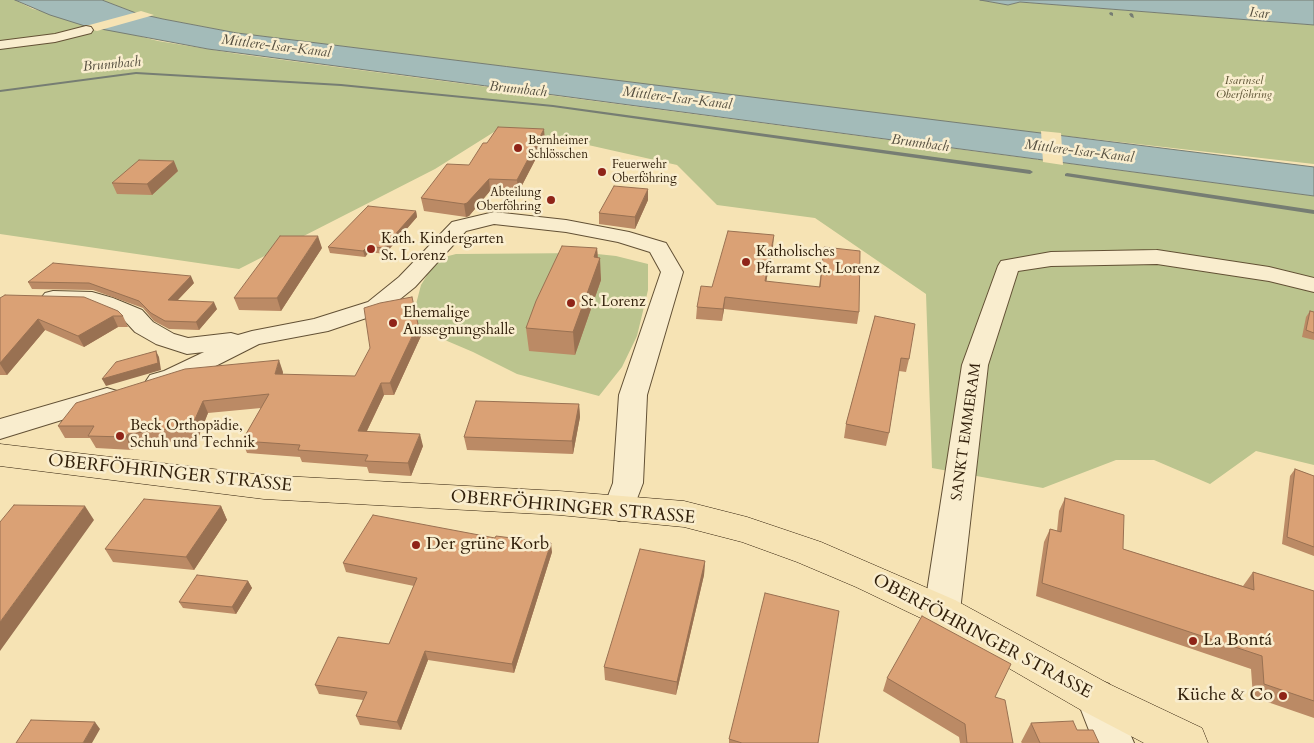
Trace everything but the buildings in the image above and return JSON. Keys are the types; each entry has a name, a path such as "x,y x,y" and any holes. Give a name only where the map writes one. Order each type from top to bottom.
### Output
{"main road":[{"name":"OBERFÖHRINGER STRASSE","path":"0,455 264,487 559,504 684,514 747,530 834,562 942,611 1096,697 1187,743"}],"street":[{"path":"0,45 55,38 86,30"},
{"path":"35,298 92,299 105,303 133,316 144,328 164,339 187,346 252,338 320,326 376,307 407,282 459,226 494,218 566,226 622,236 658,248 672,272 634,395 628,483 619,509"},
{"name":"SANKT EMMERAM","path":"942,611 975,364 1008,266 1051,259 1157,257 1269,274 1314,285"},
{"path":"0,428 173,377 252,338"},
{"path":"1096,697 1114,743"}],"green space":[{"path":"0,0 15,0 33,9 158,41 238,54 1314,196 1314,465 1256,451 1210,484 1154,460 1116,460 1043,488 932,468 926,294 815,218 717,205 677,165 557,138 494,132 435,169 239,269 0,234"},
{"name":"Isarinsel Oberföhring","path":"102,0 980,0 1008,5 1020,2 1314,25 1314,164 1022,131 237,33 136,13"},
{"path":"588,253 616,256 648,264 648,290 637,336 622,367 599,396 517,374 473,352 419,329 415,308 421,285 437,259 456,254"}],"water":[{"name":"Mittlere-Isar-Kanal","path":"15,0 102,0 136,13 237,33 1314,167 1314,196 208,49 85,26 50,15"},
{"name":"Isar","path":"980,0 1314,0 1314,25 1020,2 1008,5"}],"pier":[{"path":"141,11 154,15 97,31 82,27"},
{"path":"1041,131 1061,133 1063,165 1043,162"}],"waterway":[{"name":"Brunnbach","path":"0,91 136,73 341,85 553,106 1030,172"},
{"name":"Brunnbach","path":"1067,175 1314,212"}],"place":[{"name":"Bernheimer Schlösschen","path":"518,148"},
{"name":"Feuerwehr Oberföhring","path":"602,172"},
{"name":"Abteilung Oberföhring","path":"551,200"},
{"name":"Kath. Kindergarten St. Lorenz","path":"371,249"},
{"name":"Katholisches Pfarramt St. Lorenz","path":"746,262"},
{"name":"St. Lorenz","path":"571,303"},
{"name":"Ehemalige Aussegnungshalle","path":"393,323"},
{"name":"Beck Orthopädie, Schuh und Technik","path":"120,436"},
{"name":"Der grüne Korb","path":"416,545"},
{"name":"La Bontá","path":"1193,641"},
{"name":"Küche & Co","path":"1283,696"}]}
